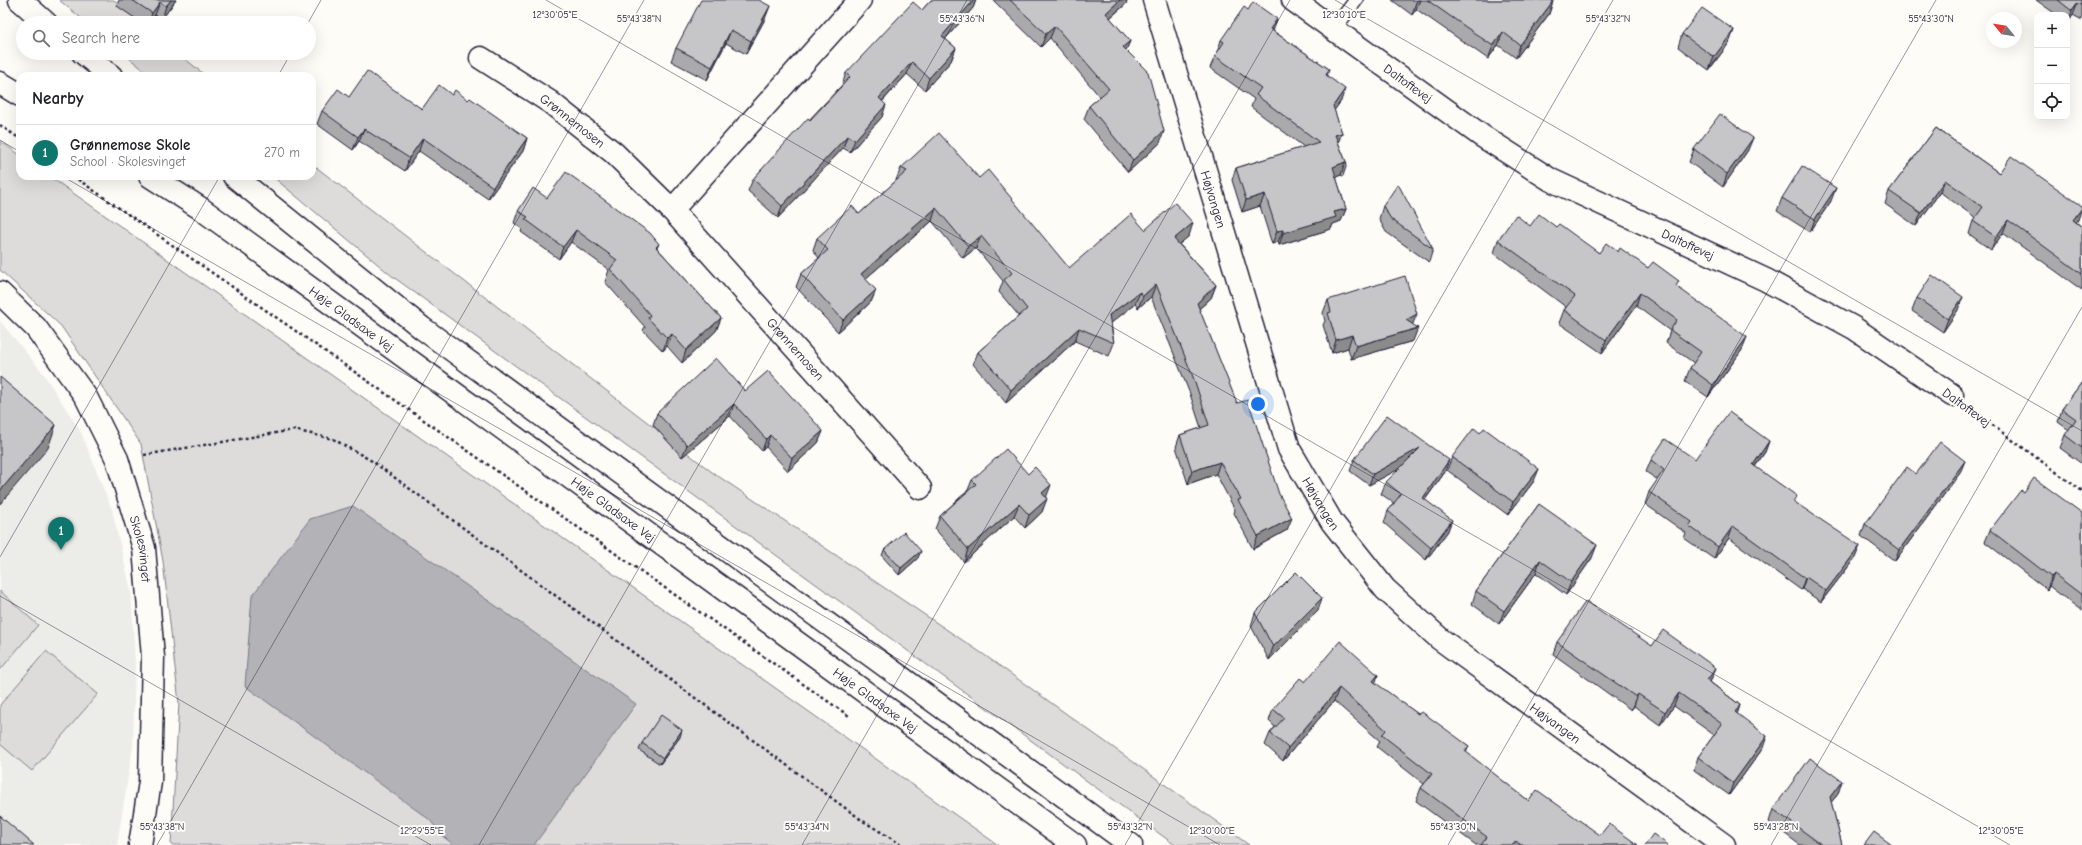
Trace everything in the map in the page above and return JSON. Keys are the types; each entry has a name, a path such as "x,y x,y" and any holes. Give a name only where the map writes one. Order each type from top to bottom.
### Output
{"street":[{"path":"20,0 38,16"},
{"path":"672,210 860,0"},
{"name":"Højvangen","path":"1154,0 1289,449 1332,522 1385,589 1440,639 1724,845"},
{"name":"Daltoftevej","path":"1294,0 1482,136 1551,180 1766,280 1854,328 1952,395"},
{"name":"Grønnemosen","path":"481,58 550,102 614,153 672,210 920,488"},
{"path":"92,60 106,72"},
{"path":"0,83 16,92"},
{"name":"Høje Gladsaxe Vej","path":"156,180 200,208 1075,845"},
{"path":"239,180 422,328 1131,845"},
{"name":"Skolesvinget","path":"0,293 36,328 86,397 117,459 144,548 153,657 150,782 140,845"}],"lane":[{"path":"1334,29 1356,0"}],"path":[{"path":"0,125 16,136"},
{"path":"79,180 851,718"},
{"name":"Daltoftevej","path":"1952,395 2082,491"},
{"path":"117,459 294,430 333,439 372,461 863,821 902,845"}],"shaded area":[{"path":"59,0 114,0 133,16 78,16"},
{"path":"132,60 187,60 201,72 146,72"},
{"path":"0,141 16,152 16,180 55,180 998,845 171,845 179,703 163,561 141,444 61,326 0,270"},
{"path":"316,167 712,472 983,654 1249,845 1175,845 392,276 277,180 316,180"},
{"path":"0,321 43,373 81,432 112,510 131,591 135,662 133,746 117,845 0,845"},
{"path":"353,506 636,704 534,845 454,845 441,835 430,820 245,686 252,596 310,519"},
{"path":"0,591 38,625 0,670"},
{"path":"46,651 98,694 32,771 0,744 0,705"}],"building":[{"path":"132,0 171,0 166,6 160,2 152,13"},
{"path":"701,0 759,0 770,6 751,41 731,30 712,67 676,48"},
{"path":"931,0 974,0 942,36 956,48 929,78 912,62 879,98 886,105 855,140 847,136 782,206 753,179 808,118 810,120 850,77 846,73 913,2 922,10"},
{"path":"1010,0 1120,0 1106,13 1130,41 1123,47 1148,72 1164,131 1133,160 1089,106 1109,89 1055,26 1046,34"},
{"path":"1427,0 1553,1 1520,45 1503,32 1493,46"},
{"path":"2058,0 2082,0 2082,5 2078,3 2072,11"},
{"path":"1253,2 1277,19 1270,29 1329,69 1326,75 1345,89 1333,106 1342,133 1335,135 1347,164 1345,162 1333,167 1346,209 1334,212 1336,217 1283,233 1283,230 1277,231 1265,194 1246,200 1236,168 1319,142 1256,95 1261,88 1215,56 1224,42 1221,40 1244,7 1248,10"},
{"path":"1702,8 1734,30 1714,57 1682,34"},
{"path":"367,71 422,109 439,85 452,95 455,90 468,100 470,98 527,138 493,187 423,138 409,158 364,129 358,137 322,111 338,89 349,97"},
{"path":"1720,114 1753,138 1727,174 1694,149"},
{"path":"1936,128 1999,173 2011,156 2082,206 2073,220 2082,227 2082,274 2008,220 1996,237 1973,221 1983,207 1945,180 1921,213 1889,191"},
{"path":"939,133 979,178 988,170 1069,268 1131,214 1145,230 1175,203 1193,223 1174,239 1216,285 1197,303 1237,403 1248,400 1279,494 1292,518 1258,536 1238,500 1241,499 1220,462 1192,471 1180,435 1209,425 1195,382 1156,284 1143,296 1140,292 1109,315 1114,343 1079,328 1011,390 978,352 1027,309 1004,280 1012,273 981,236 968,246 936,208 861,274 876,290 843,320 801,274 828,250 817,238 852,206 859,214 907,171 901,168"},
{"path":"1802,166 1836,188 1815,219 1782,198"},
{"path":"566,172 650,233 659,244 656,247 721,318 686,350 672,334 667,338 648,318 650,315 610,269 617,260 576,230 563,247 525,219 528,217 518,211 533,188 547,198"},
{"path":"1398,184 1433,249 1391,219 1383,206"},
{"path":"1539,214 1556,227 1559,224 1599,253 1606,243 1618,252 1620,248 1648,268 1653,262 1679,281 1676,286 1747,337 1713,385 1690,368 1701,352 1670,330 1677,320 1640,293 1606,340 1564,310 1575,296 1498,240 1516,215 1530,226"},
{"path":"1932,275 1963,297 1948,319 1917,298"},
{"path":"1405,276 1417,314 1406,320 1418,328 1356,346 1352,335 1336,340 1328,313 1331,312 1328,300"},
{"path":"716,358 745,391 768,371 823,431 792,458 770,435 766,439 734,404 687,445 657,413"},
{"path":"0,377 56,425 0,491"},
{"path":"2082,382 2082,448 2065,435 2076,419 2062,409"},
{"path":"1729,412 1769,441 1753,465 1797,496 1793,501 1860,546 1826,591 1806,577 1805,578 1733,526 1718,547 1689,526 1692,522 1649,492 1664,470 1651,460 1665,439 1695,459"},
{"path":"1387,415 1449,460 1423,498 1452,520 1431,548 1388,511 1401,494 1386,482 1420,448 1373,474 1354,460"},
{"path":"1474,428 1480,433 1484,428 1539,469 1513,502 1452,457"},
{"path":"1940,442 1965,461 1899,550 1865,524 1907,467 1916,474"},
{"path":"1006,449 1028,474 1035,467 1051,485 1042,493 1047,499 1029,515 1019,504 968,549 940,516 976,484 972,480"},
{"path":"2034,478 2082,513 2082,595 2054,574 2051,577 1990,530 2021,490 2024,492"},
{"path":"1539,504 1597,545 1571,582 1540,560 1504,611 1476,591"},
{"path":"904,532 921,551 901,568 884,550"},
{"path":"1296,572 1322,598 1273,647 1255,613"},
{"path":"1586,601 1652,646 1663,630 1716,668 1707,680 1740,705 1735,712 1767,736 1733,783 1698,757 1722,724 1679,693 1665,712 1638,694 1636,697 1557,642"},
{"path":"1340,641 1378,675 1373,681 1418,714 1422,712 1469,746 1465,751 1529,801 1537,790 1600,835 1609,824 1638,845 1521,845 1516,841 1513,845 1481,845 1487,837 1421,788 1432,774 1382,735 1386,730 1339,688 1288,748 1270,733 1284,718 1273,709 1300,678 1305,682"},
{"path":"661,715 682,730 663,758 642,743"},
{"path":"1810,758 1842,781 1830,797 1842,845 1822,845 1773,809"},
{"path":"0,816 34,845 0,845"},
{"path":"1874,832 1892,845 1864,845"},
{"path":"1653,834 1668,845 1645,845"}],"place":[{"name":"Grønnemose Skole","path":"61,550"}]}
